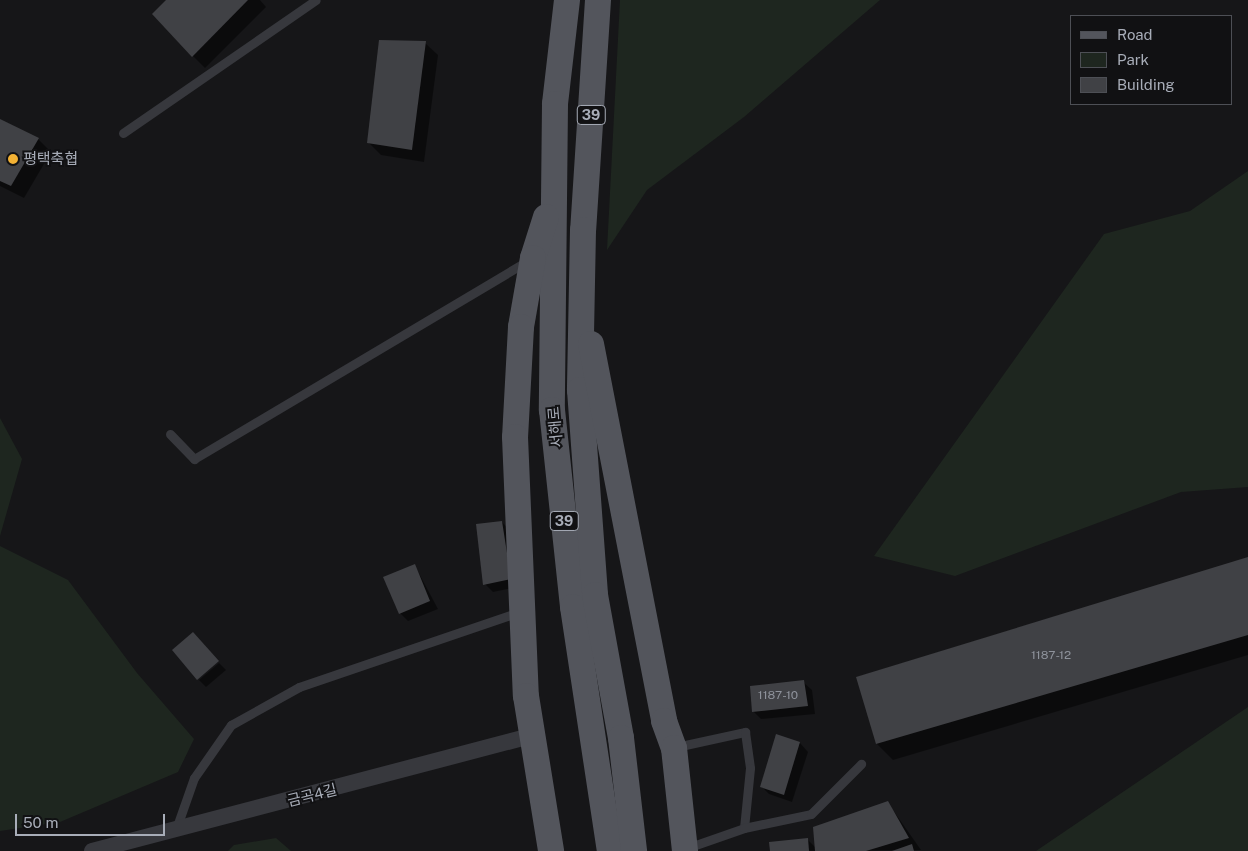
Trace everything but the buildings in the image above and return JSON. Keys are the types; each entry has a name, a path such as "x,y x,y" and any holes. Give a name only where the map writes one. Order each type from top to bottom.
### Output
{"main road":[{"name":"서해로","path":"568,0 555,104 552,410 573,607 610,851"},
{"name":"서해로","path":"598,0 582,302 580,390 594,596 621,738 634,851"},
{"path":"550,851 531,736 520,611 514,437 521,327 533,258 555,188"},
{"path":"582,302 664,721 674,748 685,850"}],"street":[{"name":"금곡4길","path":"92,851 531,736"}],"lane":[{"path":"123,133 316,0"},
{"path":"170,434 194,459 533,258"},
{"path":"176,830 194,778 231,725 299,687 520,611"},
{"path":"674,748 745,732 750,768 744,828"},
{"path":"685,850 744,828 812,814 862,764"}],"green space":[{"path":"620,0 880,0 744,117 647,190 607,250"},
{"path":"1248,171 1248,487 1181,492 955,576 874,556 1104,234 1190,211"},
{"path":"0,418 22,459 0,536"},
{"path":"0,546 68,580 137,673 194,739 178,772 60,822 0,831"},
{"path":"1248,707 1248,851 1036,851"},
{"path":"276,838 291,851 228,851 234,845"}],"place":[{"name":"평택축협","path":"13,159"}]}
